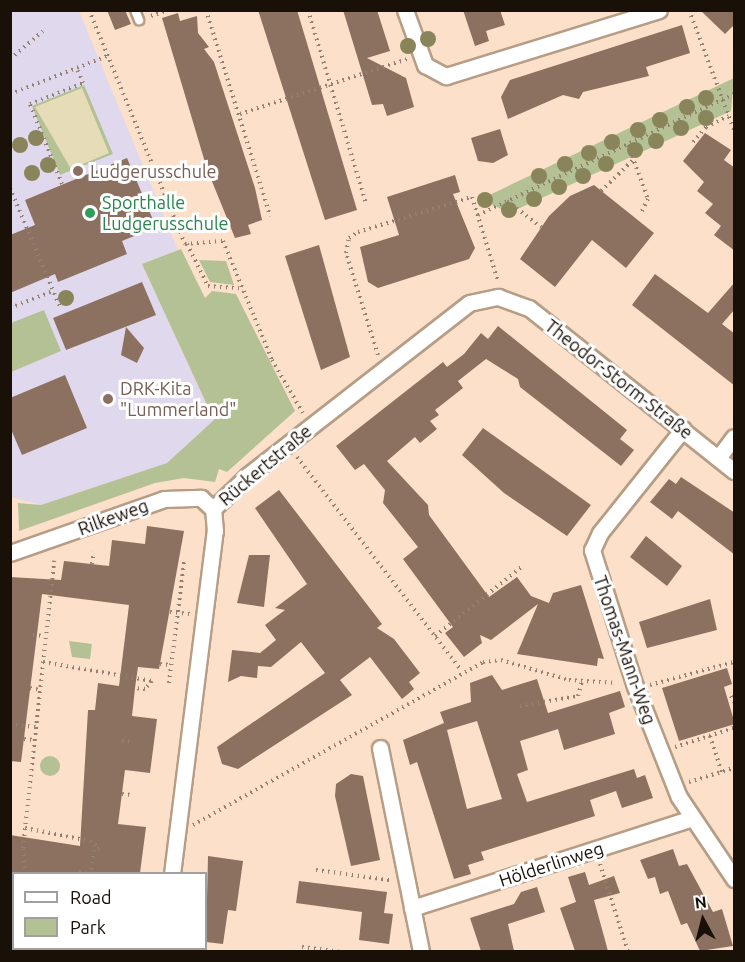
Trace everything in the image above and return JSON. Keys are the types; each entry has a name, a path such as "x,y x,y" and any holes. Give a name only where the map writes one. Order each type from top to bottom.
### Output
{"street":[{"path":"405,10 419,55 434,72 457,76 659,10"},
{"name":"Rückertstraße","path":"172,872 215,531 213,509 287,445 468,303 498,297"},
{"name":"Theodor-Storm-Straße","path":"498,297 529,308 735,471"},
{"name":"Thomas-Mann-Weg","path":"683,429 600,533 592,550 635,686 689,819 735,879"},
{"path":"718,458 735,437"},
{"name":"Rilkeweg","path":"10,553 164,499 201,498 213,509"},
{"path":"380,748 421,951"},
{"name":"Hölderlinweg","path":"412,908 689,819"}],"lane":[{"path":"135,10 138,20"}],"path":[{"path":"89,10 208,286 239,288"},
{"path":"206,10 270,216"},
{"path":"308,10 366,203"},
{"path":"688,10 735,130"},
{"path":"11,55 43,31"},
{"path":"240,114 419,55"},
{"path":"10,94 107,56"},
{"path":"62,184 30,104 83,82 77,68"},
{"path":"478,215 735,94"},
{"path":"693,142 706,127 729,116"},
{"path":"628,145 648,199 641,213"},
{"path":"601,191 634,159"},
{"path":"10,188 12,198 60,307"},
{"path":"383,370 346,253 349,238 472,197 498,297"},
{"path":"507,201 541,227"},
{"path":"188,244 223,241 239,288 311,426"},
{"path":"10,308 53,291"},
{"path":"287,445 461,670"},
{"path":"92,564 94,552"},
{"path":"25,872 20,848 28,821 28,794 54,561"},
{"path":"169,683 184,562"},
{"path":"435,636 524,565"},
{"path":"44,582 51,582"},
{"path":"33,635 45,636"},
{"path":"177,834 461,670 501,660 582,681 635,686 735,662"},
{"path":"43,662 152,681 145,689 135,688"},
{"path":"160,664 171,665"},
{"path":"520,706 578,696 582,681"},
{"path":"30,688 40,690"},
{"path":"731,696 735,702"},
{"path":"10,724 36,727"},
{"path":"663,751 735,728"},
{"path":"710,736 722,772"},
{"path":"24,739 34,740"},
{"path":"122,741 132,742"},
{"path":"677,785 735,768"},
{"path":"20,793 28,794"},
{"path":"122,794 131,795"},
{"path":"25,828 90,841 99,848 94,850 89,872"},
{"path":"595,850 628,951"},
{"path":"316,870 407,882"},
{"path":"302,947 340,951"}],"shaded area":[{"name":"Ludgerusschule","path":"11,11 79,11 178,250 142,264 214,420 168,463 41,505 11,497"}],"green space":[{"path":"734,78 731,111 509,213 481,199"},
{"path":"84,85 113,154 60,175 32,106"},
{"path":"181,249 205,298 212,291 236,294 295,411 227,472 219,469 215,482 184,478 155,483 19,531 18,503 41,505 167,463 214,420 142,264"},
{"path":"199,260 226,261 234,285 210,282"},
{"path":"44,310 61,351 11,372 11,323"},
{"path":"69,641 92,644 90,659 72,657"},
{"path":"50,756 57,759 60,766 57,773 50,776 43,773 40,766 43,759"}],"sand":[{"path":"82,88 109,153 71,169 35,107"}],"building":[{"path":"107,10 125,10 131,24 115,30"},
{"path":"258,10 297,10 357,210 325,220"},
{"path":"343,10 377,10 390,51 367,58 406,78 414,107 387,116 383,104 372,105"},
{"path":"463,10 500,10 505,25 486,31 489,41 475,46"},
{"path":"700,10 735,10 735,24 725,34"},
{"path":"178,13 180,21 197,16 198,33 209,47 204,49 214,62 255,188 262,220 248,225 251,234 235,238 207,169 162,18"},
{"path":"682,25 690,53 646,67 649,76 583,92 579,99 563,95 508,119 501,97 510,80"},
{"path":"500,129 508,155 493,163 478,161 471,138"},
{"path":"705,133 731,150 724,160 735,168 735,251 714,235 721,226 705,213 713,204 697,191 704,182 683,161"},
{"name":"Sporthalle Ludgerusschule","path":"127,158 156,227 122,241 127,254 58,282 55,274 10,293 10,235 35,225 25,200"},
{"path":"455,175 460,192 453,194 475,248 469,259 378,288 368,282 360,247 399,235 387,197"},
{"path":"594,185 654,233 626,268 592,240 555,287 520,259 549,216 570,196"},
{"path":"319,245 350,357 321,370 285,256"},
{"path":"655,274 708,313 735,282 735,309 722,324 735,334 735,386 632,305"},
{"path":"142,282 156,315 66,350 53,318"},
{"path":"498,326 627,430 620,439 634,450 621,466 520,387 518,379 486,359 458,381 463,388 435,410 439,415 430,421 437,429 420,443 415,437 387,461 428,505 429,515 489,597 517,577 531,596 549,603 553,593 581,585 604,659 598,658 597,666 517,654 538,604 491,640 480,635 482,643 464,657 445,633 453,627 403,559 418,547 383,503 385,490 364,464 355,470 336,446 443,362 447,367 464,354 481,333 488,339"},
{"path":"126,327 144,348 137,363 121,355"},
{"name":"DRK-Kita \"Lummerland\"","path":"65,375 87,428 22,455 10,427 10,398"},
{"path":"483,428 591,505 567,536 504,493 462,455"},
{"path":"681,477 735,513 735,555 678,511 672,519 650,502 669,479 676,484"},
{"path":"279,490 382,624 377,628 394,639 420,673 409,682 414,689 402,699 370,657 340,680 352,695 238,769 222,764 217,747 325,673 301,642 271,667 258,666 257,678 241,676 228,682 232,650 260,653 276,640 265,625 285,610 275,608 307,584 255,508"},
{"path":"147,526 184,531 159,669 138,667 135,688 132,716 157,719 150,773 125,770 118,824 146,827 140,872 10,873 10,835 80,846 88,710 95,710 98,683 119,686 129,605 42,594 21,762 10,761 10,577 61,580 64,561 109,566 112,540 145,544"},
{"path":"646,536 682,566 667,586 630,557"},
{"path":"249,555 270,555 264,607 237,603"},
{"path":"710,599 717,630 647,648 639,622"},
{"path":"727,668 732,684 724,687 735,724 679,741 662,688"},
{"path":"492,675 502,690 537,679 548,713 620,691 625,707 609,713 615,734 564,750 558,729 520,741 528,770 517,774 527,802 634,769 637,778 645,775 653,798 622,808 616,791 590,800 595,816 481,852 484,860 468,865 471,874 454,879 417,762 410,765 403,740 444,723 440,712 471,702 470,683","holes":["477,721 502,799 467,809 447,730"]},
{"path":"351,774 363,776 380,860 351,866 335,796 336,784"},
{"path":"673,849 679,866 687,864 713,912 722,909 733,946 700,951 687,923 681,925 668,891 660,894 655,877 648,879 640,860"},
{"path":"208,856 243,861 236,911 228,910 223,944 207,942"},
{"path":"585,872 589,885 614,876 620,893 594,900 608,951 575,951 560,908 576,902 568,877"},
{"path":"299,881 387,892 384,913 393,914 389,944 359,940 362,912 296,903"},
{"path":"537,887 545,912 508,924 514,951 481,951 470,918 514,904 521,892"}],"place":[{"name":"Ludgerusschule","path":"78,171"},
{"name":"Sporthalle Ludgerusschule","path":"90,213"},
{"name":"DRK-Kita \"Lummerland\"","path":"108,399"}]}
